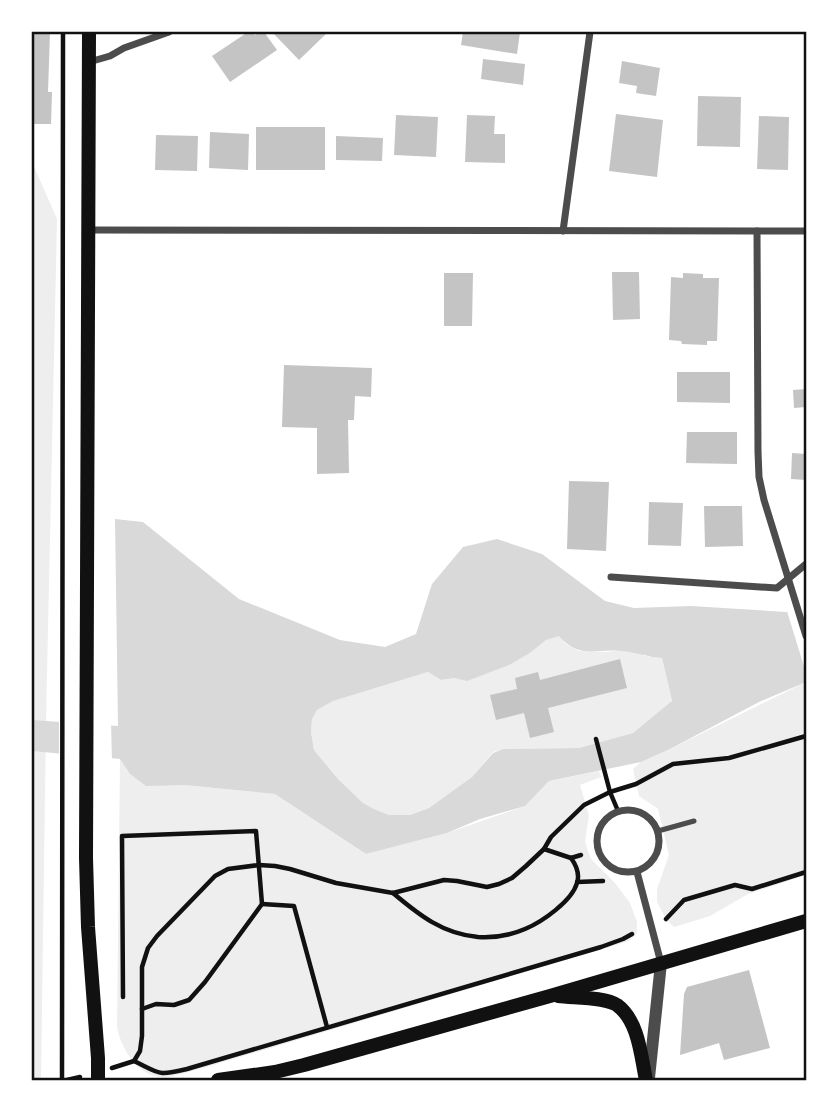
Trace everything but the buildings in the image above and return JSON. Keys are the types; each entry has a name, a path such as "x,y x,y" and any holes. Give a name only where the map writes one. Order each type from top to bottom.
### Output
{"main road":[{"path":"89,32 86,780 88,927 99,1078"},
{"path":"218,1080 275,1072 807,921"},
{"path":"550,996 604,1000 617,1005 631,1020 647,1080"},
{"path":"259,1080 275,1072"}],"street":[{"path":"89,62 169,32"},
{"path":"563,231 590,32"},
{"path":"88,230 807,231"},
{"path":"757,232 759,477 807,636"},
{"path":"611,577 777,588 807,564"},
{"path":"618,811 638,811 654,822 658,831 659,852 646,867 637,872 615,870 600,856 597,835 601,824 608,816 618,811"},
{"path":"637,872 660,963 647,1080"}],"lane":[{"path":"658,831 694,821"}],"path":[{"path":"62,1080 63,32"},
{"path":"632,934 601,947 166,1074 155,1073 134,1062 141,1044 142,967 148,948 215,876 228,869 259,865 290,869 336,883 393,892 444,880 487,887 512,878 544,849 551,837 584,805 610,792 636,785 673,764 729,758 807,736"},
{"path":"596,738 605,776 618,811"},
{"path":"123,997 121,836 257,831 262,904 189,1000 174,1005 156,1004 142,1009"},
{"path":"393,892 426,919 448,931 497,937 528,928 542,919 566,901 577,883 578,872 571,858 544,849"},
{"path":"571,858 581,855"},
{"path":"666,919 684,900 735,885 752,889 807,872"},
{"path":"577,883 603,881"},
{"path":"262,904 294,906 327,1027"}],"shaded area":[{"path":"32,162 57,219 41,1080 32,1080"},
{"path":"115,519 143,522 239,599 340,640 385,647 416,634 432,584 463,547 497,539 542,554 605,601 634,608 691,606 786,612 806,598 806,682 759,702 641,762 549,781 525,806 480,819 447,833 366,854 275,794 184,785 146,786 130,774 120,759 32,751 32,720 118,726","holes":["559,636 581,651 612,650 662,658 672,701 633,733 579,748 503,749 493,753 472,777 429,808 410,815 389,815 363,803 314,750 312,719 317,710 333,701 428,672 441,680 455,678 467,681 509,665 546,640"]},
{"path":"559,635 566,644 579,651 618,650 662,658 672,702 633,733 579,748 503,749 493,752 472,777 429,808 410,815 389,815 363,803 314,750 312,719 317,710 333,701 428,672 441,680 455,678 530,653 546,640"},
{"path":"806,682 806,875 748,894 710,916 674,927 666,919 657,902 657,889 669,855 658,809 639,796 633,769 641,762"},
{"path":"120,759 130,774 146,785 184,785 275,794 366,854 447,833 525,806 549,781 599,771 601,777 580,785 589,815 585,842 591,859 630,903 637,922 637,933 629,941 200,1069 166,1077 156,1076 133,1062 117,1028"}],"pier":[{"path":"806,595 806,673 786,608"},
{"path":"59,719 111,722 112,762 59,757"}]}
